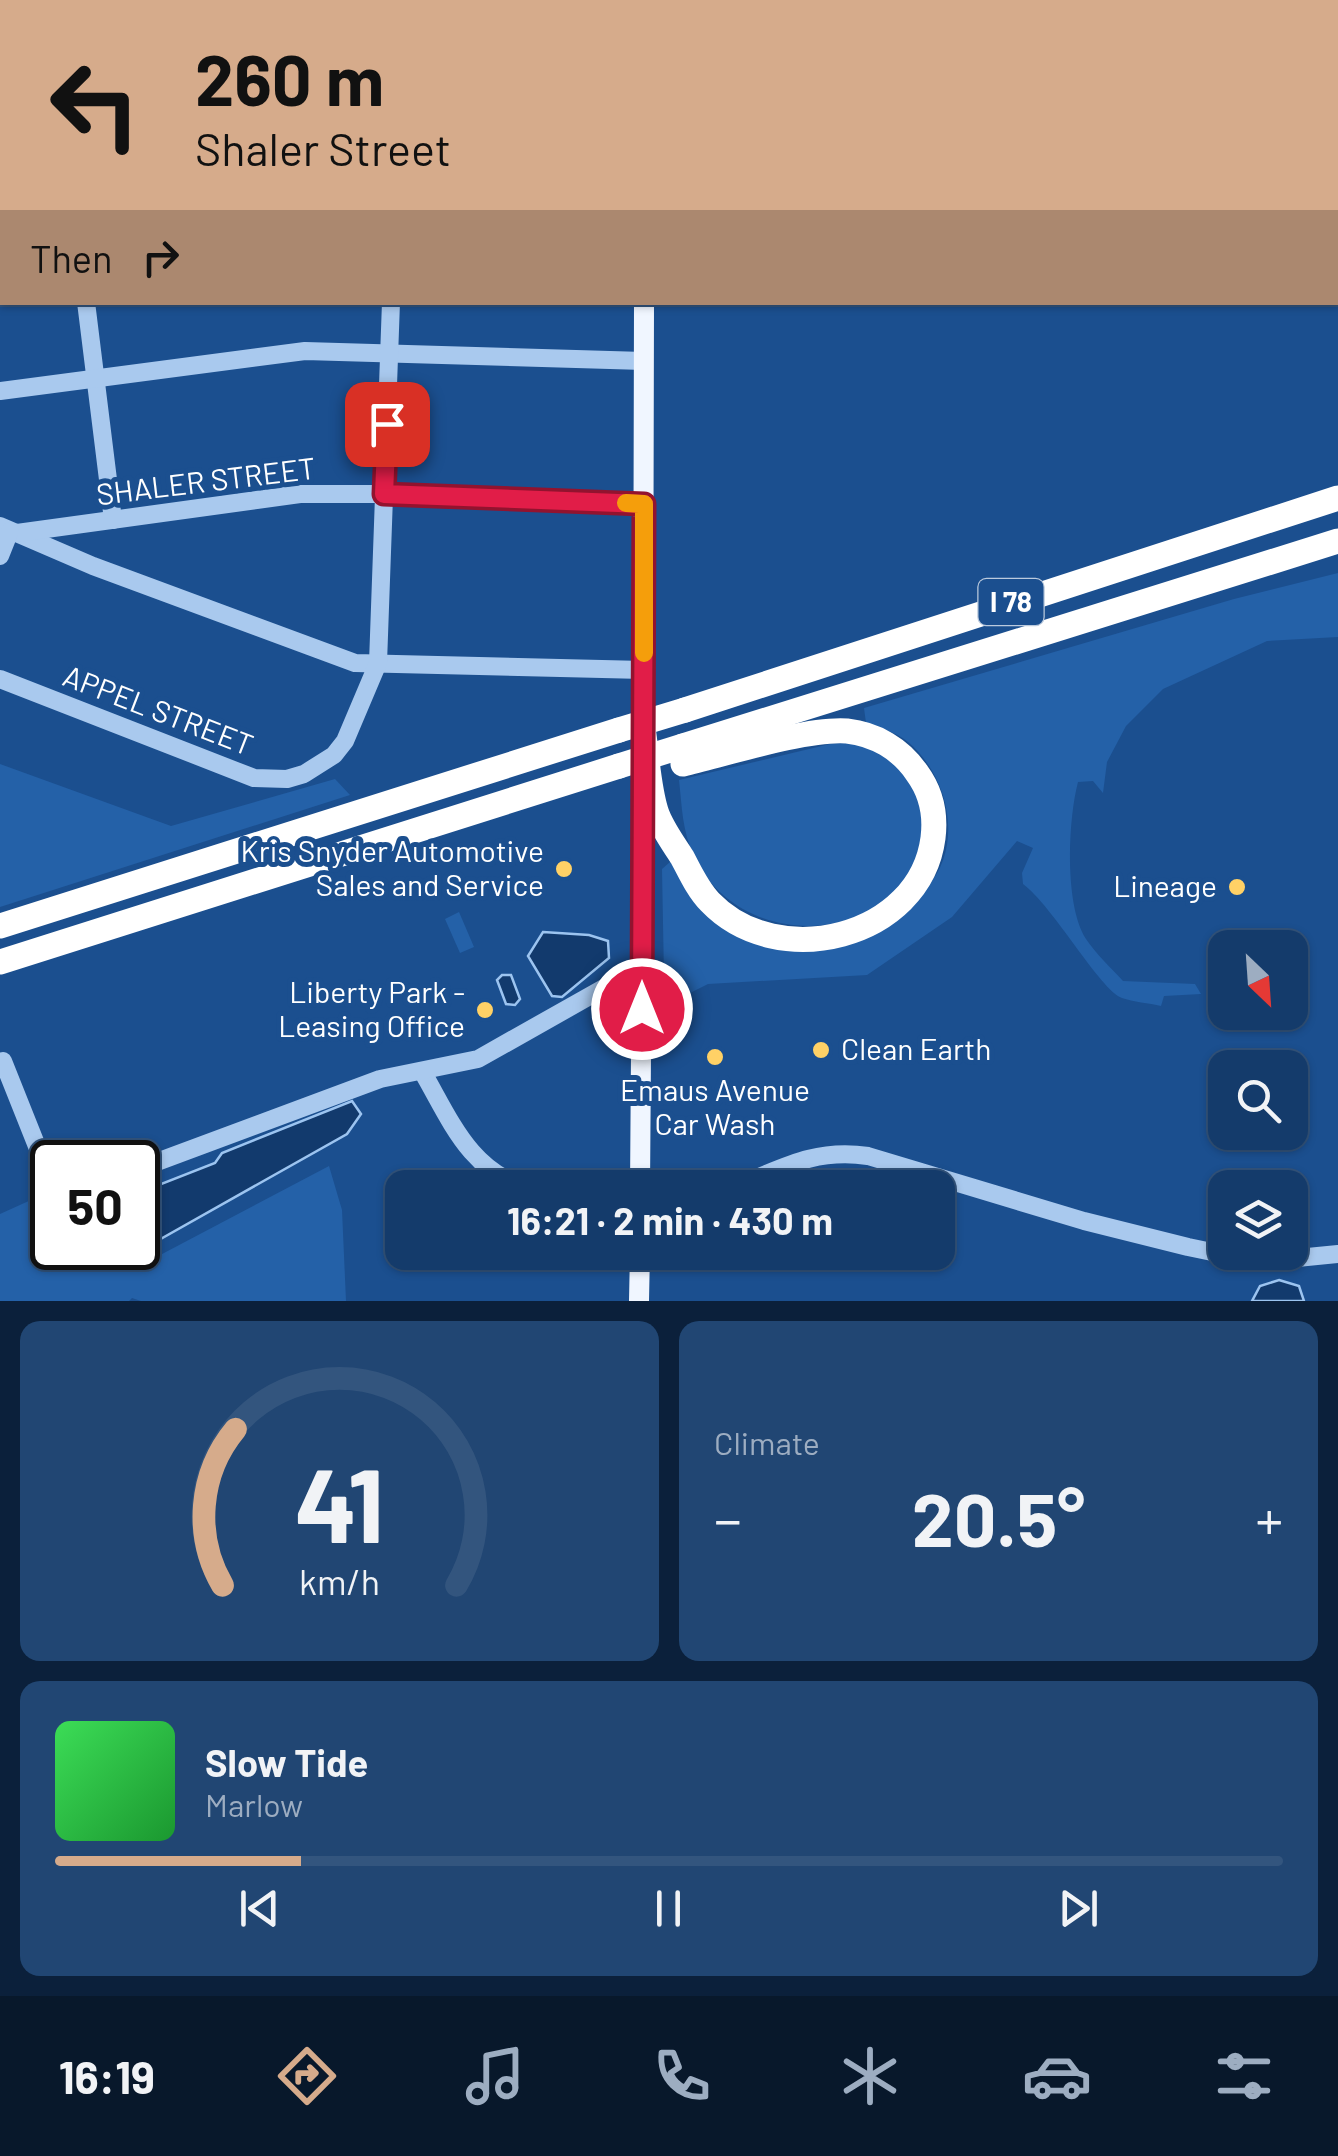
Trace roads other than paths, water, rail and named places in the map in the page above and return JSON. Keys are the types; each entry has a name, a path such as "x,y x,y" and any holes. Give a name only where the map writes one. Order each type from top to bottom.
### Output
{"highway":[{"name":"I 78","path":"0,926 631,729 1338,498"},
{"name":"I 78","path":"0,965 683,755 1338,541"},
{"path":"1172,594 1338,558"},
{"path":"631,729 656,812 710,902 748,926 795,939 854,932 897,906 926,865 934,827 929,796 902,754 870,736 824,732 683,755"}],"main road":[{"path":"642,1170 642,971 631,729 644,670 644,305"},
{"path":"639,1301 640,1270"}],"street":[{"path":"86,305 113,520"},
{"path":"378,662 390,305"},
{"path":"0,391 305,351 644,361"},
{"name":"SHALER STREET","path":"8,530 300,494 644,504"},
{"path":"0,556 8,530 354,663 644,670"},
{"name":"APPEL STREET","path":"0,680 254,778 287,779 320,766 345,741 378,662"},
{"path":"160,1161 380,1079 492,1053 586,998 642,971"},
{"path":"3,1061 34,1140"},
{"path":"422,1071 473,1157 489,1170"},
{"path":"775,1170 823,1153 846,1152 915,1170"},
{"path":"955,1182 1188,1247 1255,1258 1338,1254"}],"place":[{"name":"Kris Snyder Automotive Sales and Service","path":"564,869"},
{"name":"Lineage","path":"1237,887"},
{"name":"Liberty Park - Leasing Office","path":"485,1010"},
{"name":"Clean Earth","path":"821,1050"},
{"name":"Emaus Avenue Car Wash","path":"715,1057"}]}
